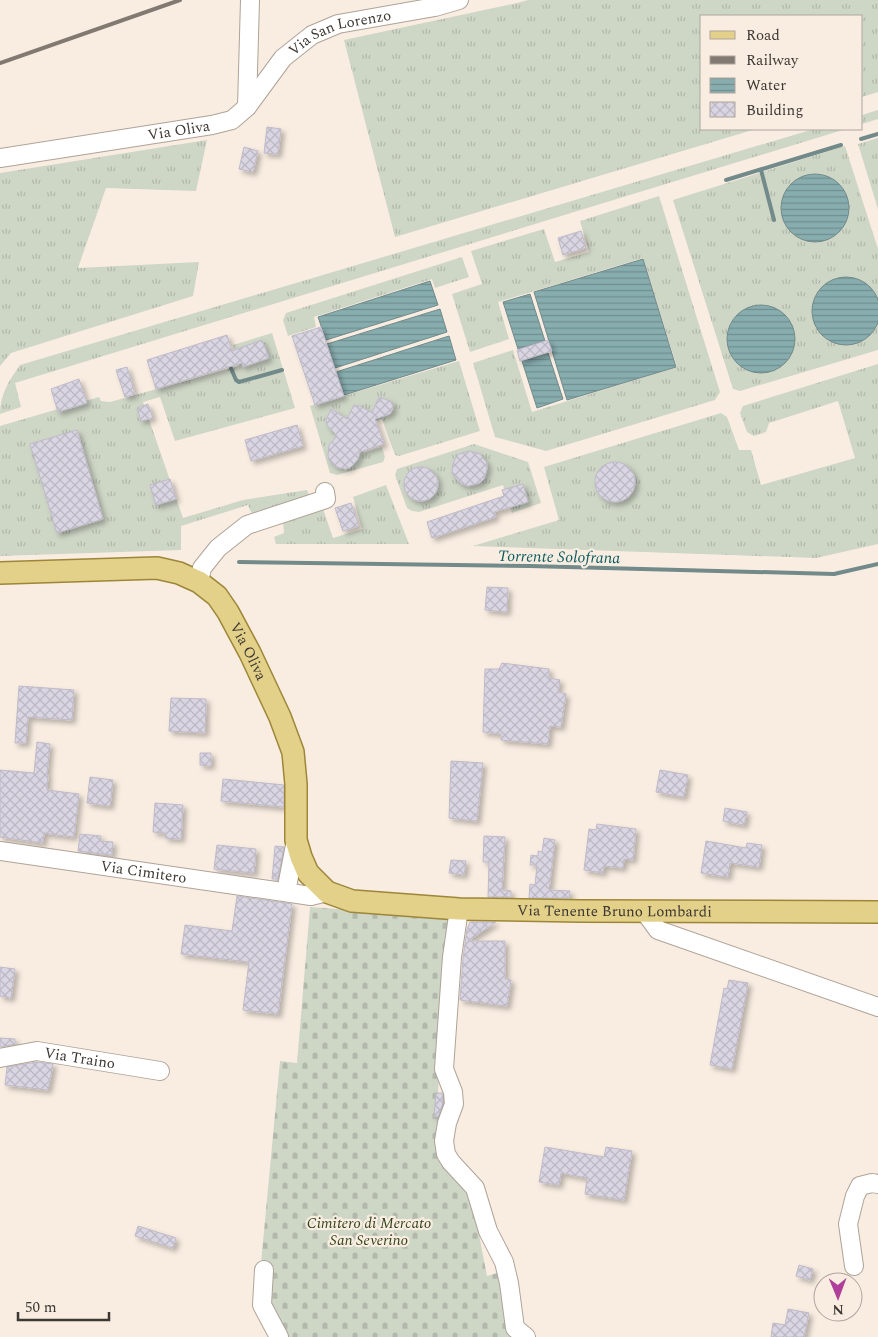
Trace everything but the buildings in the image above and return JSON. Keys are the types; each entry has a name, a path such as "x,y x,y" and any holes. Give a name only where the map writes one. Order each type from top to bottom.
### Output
{"main road":[{"name":"Via Oliva","path":"0,573 158,568 179,573 199,582 217,596 228,612 250,653 280,716 292,752 296,784 296,840 308,873 327,892 352,900"},
{"name":"Via Tenente Bruno Lombardi","path":"352,900 459,909 878,912"}],"street":[{"path":"247,107 250,0"},
{"name":"Via San Lorenzo","path":"247,107 283,58 312,34 338,24 435,7 459,0"},
{"name":"Via Oliva","path":"0,158 212,125 232,120 247,107"},
{"path":"199,582 202,568 218,548 247,525 326,500 325,492"},
{"path":"286,892 296,840"},
{"name":"Via Cimitero","path":"0,854 311,896 327,892"},
{"path":"286,892 308,873"},
{"path":"459,909 452,957 444,1069 453,1092 454,1104 447,1123 444,1141 446,1154 475,1188 488,1231 504,1262 515,1328 526,1337"},
{"path":"644,911 658,930 878,1007"},
{"name":"Via Traino","path":"0,1058 38,1051 160,1071"},
{"path":"854,1266 848,1224 855,1196 860,1186 872,1183 878,1184"},
{"path":"264,1270 262,1305 279,1337"}],"green space":[{"path":"528,0 878,0 878,92 863,97 863,15 700,15 700,130 753,130 395,237 344,40"},
{"path":"878,110 878,119 863,124 863,115"},
{"path":"811,130 843,130 15,383 21,407 0,414 3,394 20,365"},
{"path":"878,138 878,209 858,144"},
{"path":"207,140 196,191 106,188 78,268 199,262 193,296 11,353 0,366 0,173"},
{"path":"845,146 878,249 878,350 740,391 733,389 673,200"},
{"path":"659,196 720,392 715,400 546,451 495,437 473,363 513,350 532,412 677,367 643,258 498,302 509,339 470,352 452,294 482,284 471,251 544,229 555,262 589,252 580,221"},
{"path":"462,257 469,277 435,288 432,279 314,317 316,327 288,336 283,320 286,313"},
{"path":"272,333 295,408 175,441 160,397 143,402 183,518 243,500 307,490 310,497 252,514 248,505 181,526 181,550 0,556 0,426 99,397 101,401 110,402 239,366 233,345"},
{"path":"459,361 480,431 399,456 395,455 382,419 355,429 364,453 382,447 385,457 383,462 337,475 330,473 310,406"},
{"path":"878,364 878,544 816,558 473,546 559,520 544,467 721,413 727,417 739,450 751,450 761,485 855,458 838,401 769,423 766,432 754,436 747,432 740,413 743,406"},
{"path":"474,444 528,462 541,503 512,513 503,485 419,512 407,508 395,475 397,469"},
{"path":"386,485 409,544 276,544 274,537 284,533 283,520 323,509 333,538 362,529 353,497"},
{"name":"Cimitero di Mercato San Severino","path":"310,907 451,917 438,1093 449,1094 440,1137 470,1188 487,1276 504,1271 520,1337 286,1337 269,1304 271,1265 261,1263 280,1061 297,1063"}],"water":[{"path":"822,174 834,180 843,189 849,201 847,221 839,232 822,242 808,242 791,232 783,221 781,201 791,184 802,176"},
{"path":"643,259 676,367 567,400 534,292"},
{"path":"846,277 859,280 870,287 877,298 879,318 877,324 870,335 859,342 846,345 833,342 822,335 815,324 812,311 815,298 822,287 833,280"},
{"path":"430,281 438,305 326,340 318,317"},
{"path":"530,294 545,341 518,349 503,302"},
{"path":"768,305 780,311 789,320 795,332 793,352 785,363 768,373 754,373 737,363 729,352 727,332 737,315 748,307"},
{"path":"440,309 447,332 335,368 327,344"},
{"path":"449,336 456,360 344,395 336,372"},
{"path":"548,353 563,399 537,408 522,361"}],"waterway":[{"path":"861,139 878,134"},
{"path":"726,180 841,145"},
{"path":"761,170 774,220"},
{"path":"230,366 236,380 239,382 282,370"},
{"name":"Torrente Solofrana","path":"239,562 530,566 834,574 878,564"}],"railway":[{"path":"0,63 180,0"}]}
